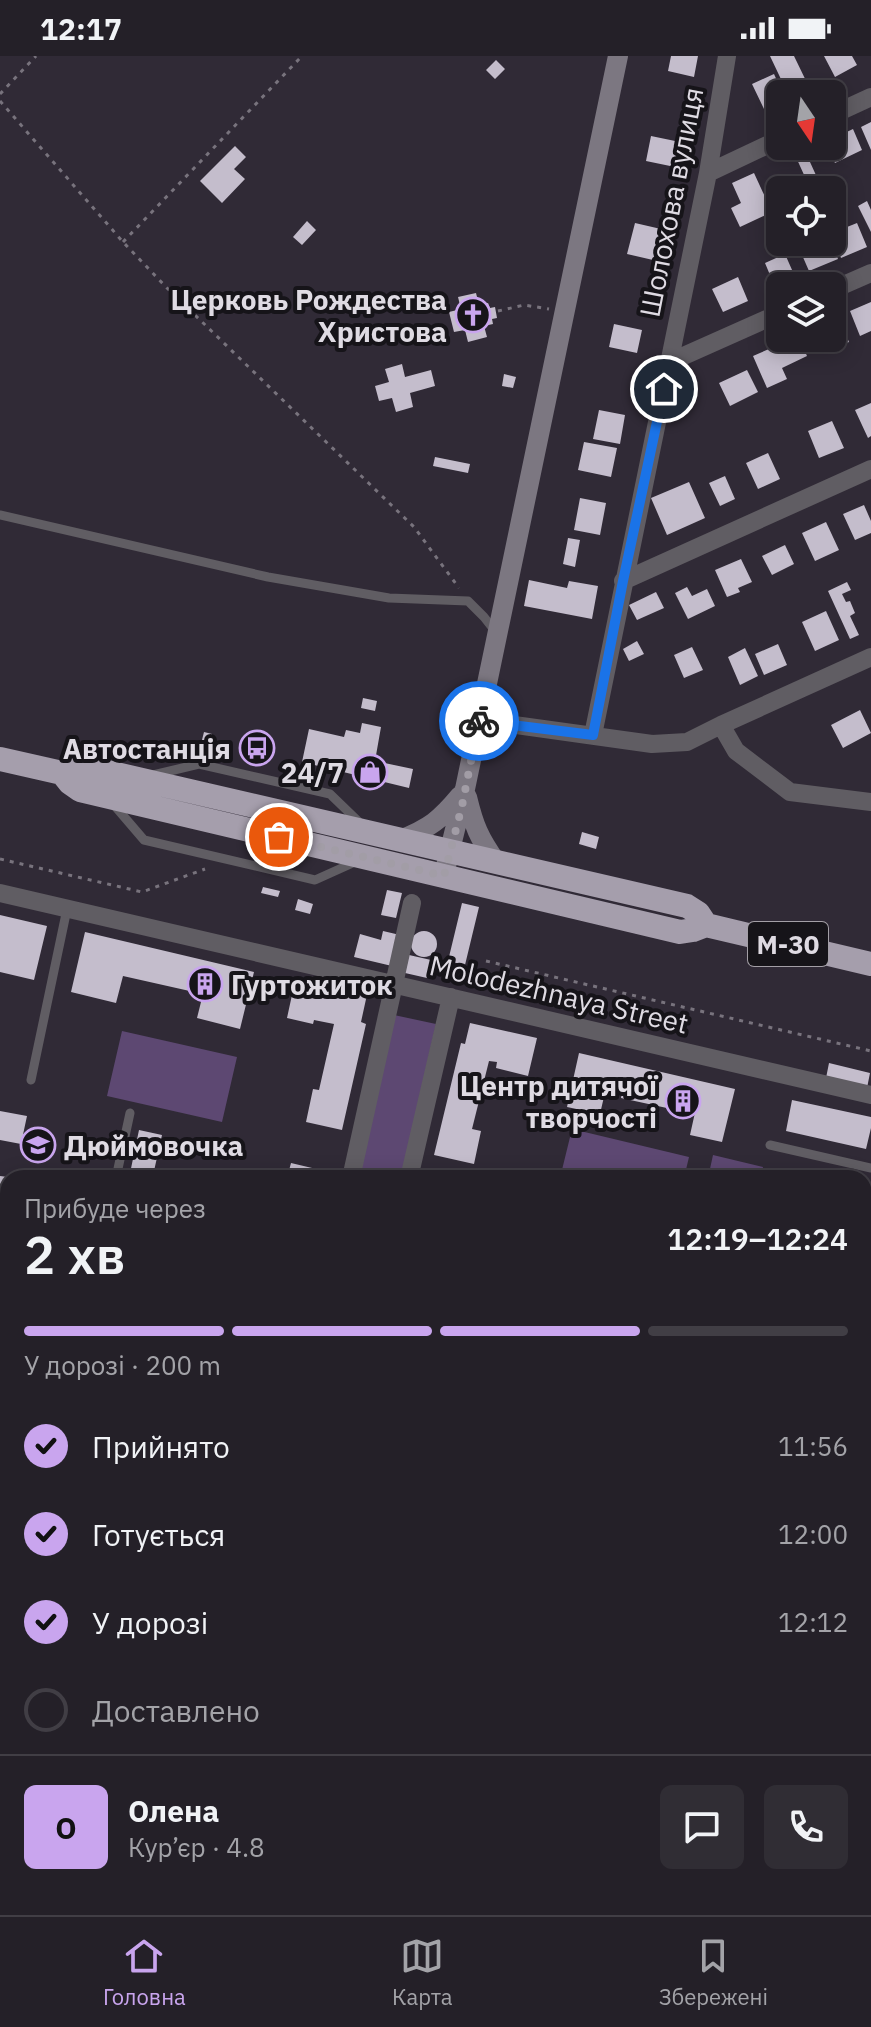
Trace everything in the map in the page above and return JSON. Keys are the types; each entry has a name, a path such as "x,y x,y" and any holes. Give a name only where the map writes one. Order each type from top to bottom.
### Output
{"highway":[{"name":"М-30","path":"0,759 62,773 86,767 687,906 698,913 706,925"},
{"name":"М-30","path":"62,773 80,790 107,797 680,932 706,925 871,964"}],"street":[{"path":"444,876 465,789 618,56"},
{"name":"Шолохова вулиця","path":"593,735 708,173 727,56"},
{"path":"846,109 871,97"},
{"path":"708,173 766,146"},
{"path":"846,284 871,273"},
{"path":"670,362 766,319"},
{"path":"623,581 871,469"},
{"path":"479,720 652,744 687,742 871,657"},
{"path":"721,725 736,751 790,792 871,802"},
{"path":"408,868 422,863 424,853 407,841 443,817 465,789"},
{"path":"465,789 472,820 492,861 478,868 477,876 483,885"},
{"name":"Molodezhnaya Street","path":"0,893 871,1095"},
{"path":"353,1170 412,903"},
{"path":"411,1170 451,997"}],"lane":[{"path":"0,515 268,577 389,598 468,601 497,634"},
{"path":"107,797 144,840 315,880 364,857"},
{"path":"31,1080 67,909"},
{"path":"118,1170 130,1113"},
{"path":"770,1145 871,1168"}],"path":[{"path":"0,94 36,56"},
{"path":"123,242 302,56"},
{"path":"0,101 167,288 414,527 468,601"},
{"path":"498,311 524,305 549,309"},
{"path":"0,859 142,892 205,869"},
{"path":"486,961 871,1051"}],"shaded area":[{"path":"394,1015 436,1024 403,1170 359,1170"},
{"path":"122,1031 237,1057 222,1122 107,1096"},
{"path":"572,1129 689,1157 686,1170 562,1170"},
{"path":"713,1155 763,1167 762,1170 710,1170"}],"building":[{"path":"671,56 698,56 694,77 668,71"},
{"path":"770,56 794,56 806,80 781,80"},
{"path":"824,56 852,56 857,65 835,77"},
{"path":"496,60 505,69 495,79 486,70"},
{"path":"774,74 777,80 766,80 766,108 764,109 752,84"},
{"path":"871,122 871,150 861,127"},
{"path":"853,129 862,150 846,158 846,132"},
{"path":"651,136 680,142 675,167 646,161"},
{"path":"235,146 246,157 234,169 245,179 222,203 200,181"},
{"path":"797,160 809,160 816,176 805,176"},
{"path":"754,173 766,199 766,215 740,227 731,208 741,203 732,183"},
{"path":"867,201 871,210 871,232 858,206"},
{"path":"307,221 316,230 302,245 293,237"},
{"path":"635,223 661,229 653,260 627,254"},
{"path":"857,223 867,247 846,256 846,227"},
{"path":"786,256 793,272 769,272 765,263"},
{"path":"802,256 837,256 838,259 809,271"},
{"path":"738,277 748,301 723,312 712,289"},
{"name":"Церковь Рождества Христова","path":"476,293 479,305 488,303 490,308 495,307 497,318 492,319 493,324 484,326 487,337 468,342 465,330 454,332 449,312 461,309 458,297"},
{"path":"871,302 871,331 860,336 850,311"},
{"path":"614,324 642,330 637,353 609,347"},
{"path":"766,350 805,352 807,356 782,368 787,379 767,388 753,356"},
{"path":"402,364 405,377 431,370 435,386 410,393 413,407 396,412 392,398 379,401 375,386 389,382 385,369"},
{"path":"747,370 758,392 730,406 719,383"},
{"path":"504,374 516,377 513,388 502,386"},
{"path":"871,403 871,436 868,438 855,410"},
{"path":"599,410 625,415 620,444 593,439"},
{"path":"832,421 844,448 819,458 808,431"},
{"path":"584,442 617,448 611,477 578,470"},
{"path":"768,453 780,479 758,489 746,463"},
{"path":"435,457 470,464 468,473 433,466"},
{"path":"725,476 735,499 720,506 709,483"},
{"path":"689,482 705,518 667,535 651,498"},
{"path":"580,498 606,503 600,535 574,530"},
{"path":"864,505 871,521 871,533 855,540 843,514"},
{"path":"826,522 839,550 815,561 802,533"},
{"path":"568,538 580,540 575,567 563,564"},
{"path":"785,545 794,564 772,575 762,556"},
{"path":"741,559 752,582 738,588 740,592 727,597 715,570"},
{"path":"529,580 567,588 569,581 598,586 592,619 524,606"},
{"path":"847,582 851,590 842,594 846,602 850,601 855,613 850,616 859,635 850,639 828,591"},
{"path":"687,587 692,596 707,589 715,606 688,619 675,593"},
{"path":"656,592 664,608 637,620 629,605"},
{"path":"826,611 839,640 815,651 802,622"},
{"path":"637,641 644,654 629,661 623,649"},
{"path":"778,644 787,665 764,675 755,654"},
{"path":"692,647 703,670 684,678 674,655"},
{"path":"745,648 758,676 740,685 728,657"},
{"path":"363,698 377,701 375,711 361,708"},
{"path":"860,710 871,733 843,748 831,725"},
{"path":"362,723 381,727 375,761 413,769 409,788 302,762 309,729 344,737 346,730 360,733"},
{"path":"204,732 212,734 210,742 202,740"},
{"name":"Автостанція","path":"248,740 268,745 266,756 245,750"},
{"path":"582,832 599,837 596,849 579,844"},
{"path":"263,887 280,891 278,897 261,893"},
{"path":"387,890 402,893 396,918 381,915"},
{"path":"298,899 313,904 310,914 295,910"},
{"path":"462,903 479,907 465,965 448,961"},
{"path":"0,915 47,926 34,980 0,972"},
{"path":"383,931 400,935 392,966 354,957 360,934 381,940"},
{"path":"424,931 433,935 437,944 433,953 424,957 415,953 411,944 415,935"},
{"name":"Гуртожиток","path":"85,932 254,972 240,1029 197,1018 203,994 123,976 116,1003 71,992"},
{"path":"409,955 440,962 437,974 428,972 427,978 405,973"},
{"path":"314,979 368,990 361,1022 366,1024 342,1130 306,1122 313,1089 319,1090 334,1024 314,1020 313,1024 287,1018 295,981 313,985"},
{"path":"470,1023 537,1038 528,1076 496,1068 497,1062 489,1061 472,1129 481,1131 474,1164 434,1155 461,1043 465,1044"},
{"name":"Центр дитячої творчості","path":"579,1053 735,1089 722,1142 690,1135 696,1108 678,1104 676,1110 621,1098 622,1092 606,1088 600,1114 567,1107"},
{"path":"829,1063 870,1073 867,1088 826,1078"},
{"path":"792,1100 871,1117 866,1149 786,1131"},
{"path":"0,1111 27,1116 21,1144 0,1140"},
{"path":"139,1130 162,1135 154,1170 131,1170"},
{"path":"291,1163 321,1170 289,1170"}],"way so far":[{"path":"279,837 444,876 479,721"}],"place":[{"name":"Церковь Рождества Христова","path":"473,315"},
{"name":"Автостанція","path":"257,748"},
{"name":"24/7","path":"370,772"},
{"name":"Гуртожиток","path":"205,984"},
{"name":"Центр дитячої творчості","path":"683,1101"},
{"name":"Дюймовочка","path":"38,1145"}],"route":[{"path":"479,721 593,735 664,389"}]}
